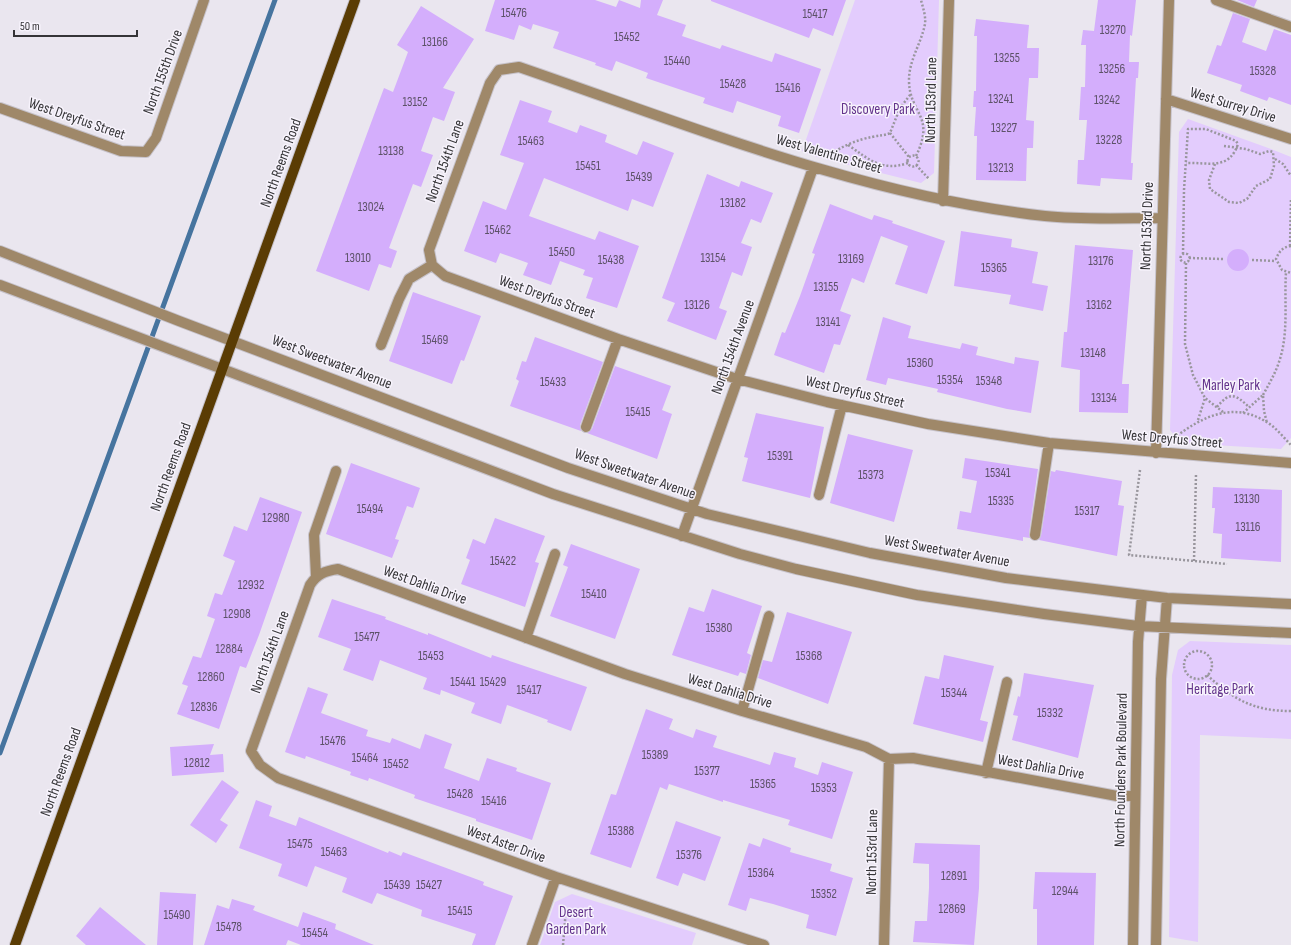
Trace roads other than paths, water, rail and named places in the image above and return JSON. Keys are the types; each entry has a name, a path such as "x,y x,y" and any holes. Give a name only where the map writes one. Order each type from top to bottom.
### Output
{"main road":[{"name":"North Reems Road","path":"14,945 356,0"}],"street":[{"name":"North 155th Drive","path":"146,152 156,138 204,0"},
{"name":"North 153rd Lane","path":"943,201 949,0"},
{"name":"North 153rd Drive","path":"1156,453 1169,0"},
{"path":"1216,0 1291,27"},
{"name":"West Valentine Street","path":"499,70 519,67 813,168 943,201 1047,216 1162,218"},
{"name":"North 154th Lane","path":"432,265 429,250 490,83 499,70"},
{"name":"West Surrey Drive","path":"1166,99 1291,139"},
{"name":"West Dreyfus Street","path":"0,108 121,151 146,152"},
{"name":"North 154th Avenue","path":"682,536 813,168"},
{"name":"West Sweetwater Avenue","path":"0,251 168,317 568,468 691,509 870,553 1006,578 1167,598 1291,604"},
{"name":"West Dreyfus Street","path":"432,265 445,276 618,339 737,379 842,405 928,424 1049,443 1291,463"},
{"path":"381,345 399,299 409,280 432,265"},
{"path":"0,285 553,494 682,536 796,569 917,595 1044,614 1138,626 1291,633"},
{"path":"586,427 618,339"},
{"path":"819,495 842,405"},
{"path":"1035,535 1049,443"},
{"path":"316,576 314,535 336,471"},
{"path":"526,638 555,554"},
{"name":"West Dahlia Drive","path":"316,576 327,571 338,570 625,674 742,711 866,747 889,759 913,758 986,773 1117,796 1135,796"},
{"name":"North 154th Lane","path":"251,751 310,585 316,576"},
{"name":"North Founders Park Boulevard","path":"1133,945 1138,626 1142,595"},
{"path":"1156,945 1161,679 1167,598"},
{"path":"742,711 769,616"},
{"path":"986,773 1007,682"},
{"name":"West Aster Drive","path":"251,751 260,766 278,778 556,877 764,945"},
{"name":"North 153rd Lane","path":"884,945 889,759"},
{"path":"532,945 556,877"}],"waterway":[{"path":"0,753 275,0"}],"park label":[{"name":"Discovery Park","path":"878,109"},
{"name":"Marley Park","path":"1231,385"},
{"name":"Heritage Park","path":"1220,689"},
{"name":"Desert Garden Park","path":"576,920"}]}
